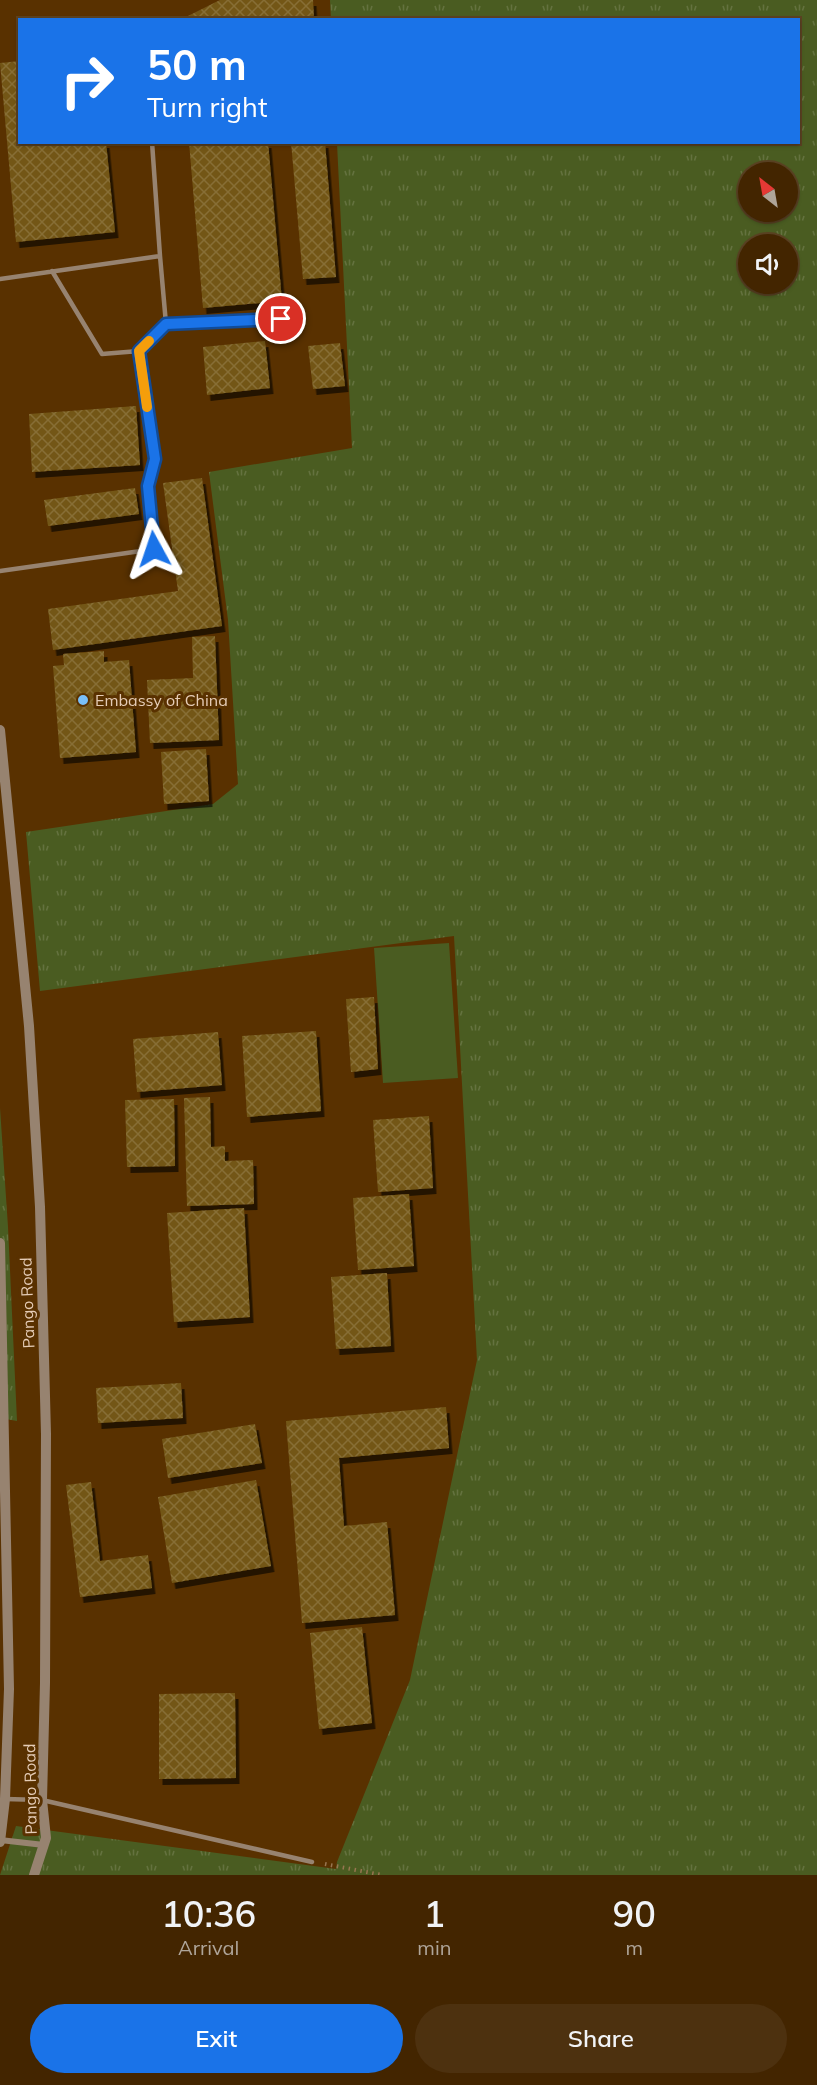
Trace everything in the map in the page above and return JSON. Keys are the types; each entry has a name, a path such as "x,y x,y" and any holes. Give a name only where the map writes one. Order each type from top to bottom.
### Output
{"street":[{"name":"Pango Road","path":"0,730 29,1026 39,1207 46,1434 42,1800 46,1838 34,1875"},
{"name":"Pango Road","path":"0,1243 4,1592 9,1689 5,1799 0,1840"},
{"path":"0,1840 44,1845"}],"lane":[{"path":"152,144 166,324"},
{"path":"0,279 160,256"},
{"path":"52,271 102,354 139,351 166,324 281,319"},
{"path":"0,571 154,549 148,486 155,459 139,351"},
{"path":"5,1799 42,1800 312,1862"}],"path":[{"path":"312,1862 382,1875"}],"green space":[{"path":"330,0 817,0 817,1875 0,1875 16,1826 336,1869 410,1680 477,1360 454,936 40,991 26,832 213,804 238,784 228,620 209,472 352,448 337,144 800,144 800,18 331,18"},
{"path":"449,943 458,1078 383,1083 374,948"},
{"path":"0,1108 8,1227 17,1421 0,1418"}],"building":[{"path":"220,0 313,0 314,18 184,18"},
{"path":"18,61 18,144 106,144 115,232 16,242 0,63"},
{"path":"189,144 268,144 282,301 203,308"},
{"path":"291,144 325,144 336,277 303,279"},
{"path":"265,341 270,388 207,395 203,347"},
{"path":"340,343 345,386 313,389 308,346"},
{"path":"136,406 140,465 32,472 29,414"},
{"path":"202,478 222,626 53,650 48,609 178,591 163,483"},
{"path":"135,488 139,514 48,526 44,500"},
{"path":"215,636 219,740 150,743 147,680 193,678 192,637"},
{"path":"104,651 104,662 129,660 136,752 60,758 53,666 64,665 63,654"},
{"path":"206,749 209,801 164,804 161,752"},
{"path":"374,997 378,1069 351,1072 346,999"},
{"path":"316,1031 321,1111 247,1117 242,1036"},
{"path":"218,1032 222,1085 137,1092 133,1039"},
{"path":"210,1097 211,1147 225,1146 225,1161 253,1160 254,1204 187,1206 184,1098"},
{"path":"174,1099 175,1166 127,1167 125,1100"},
{"path":"429,1116 433,1188 378,1192 373,1120"},
{"path":"409,1194 414,1266 358,1270 353,1198"},
{"path":"244,1208 250,1317 174,1322 167,1213"},
{"path":"387,1273 391,1346 336,1349 331,1277"},
{"path":"181,1383 183,1418 98,1423 96,1388"},
{"path":"446,1407 449,1448 339,1458 344,1526 387,1522 395,1615 302,1623 286,1421"},
{"path":"255,1424 262,1463 168,1478 162,1439"},
{"path":"256,1480 271,1566 172,1583 158,1497"},
{"path":"91,1482 100,1561 148,1555 152,1588 80,1597 66,1485"},
{"path":"362,1627 372,1723 319,1729 310,1633"},
{"path":"235,1693 236,1778 159,1779 159,1694"}],"slow traffic":[{"path":"147,407 139,351 149,341"}],"place":[{"name":"Embassy of China","path":"83,700"}],"route":[{"path":"154,549 148,486 155,459 139,351 166,324 281,319"}]}
